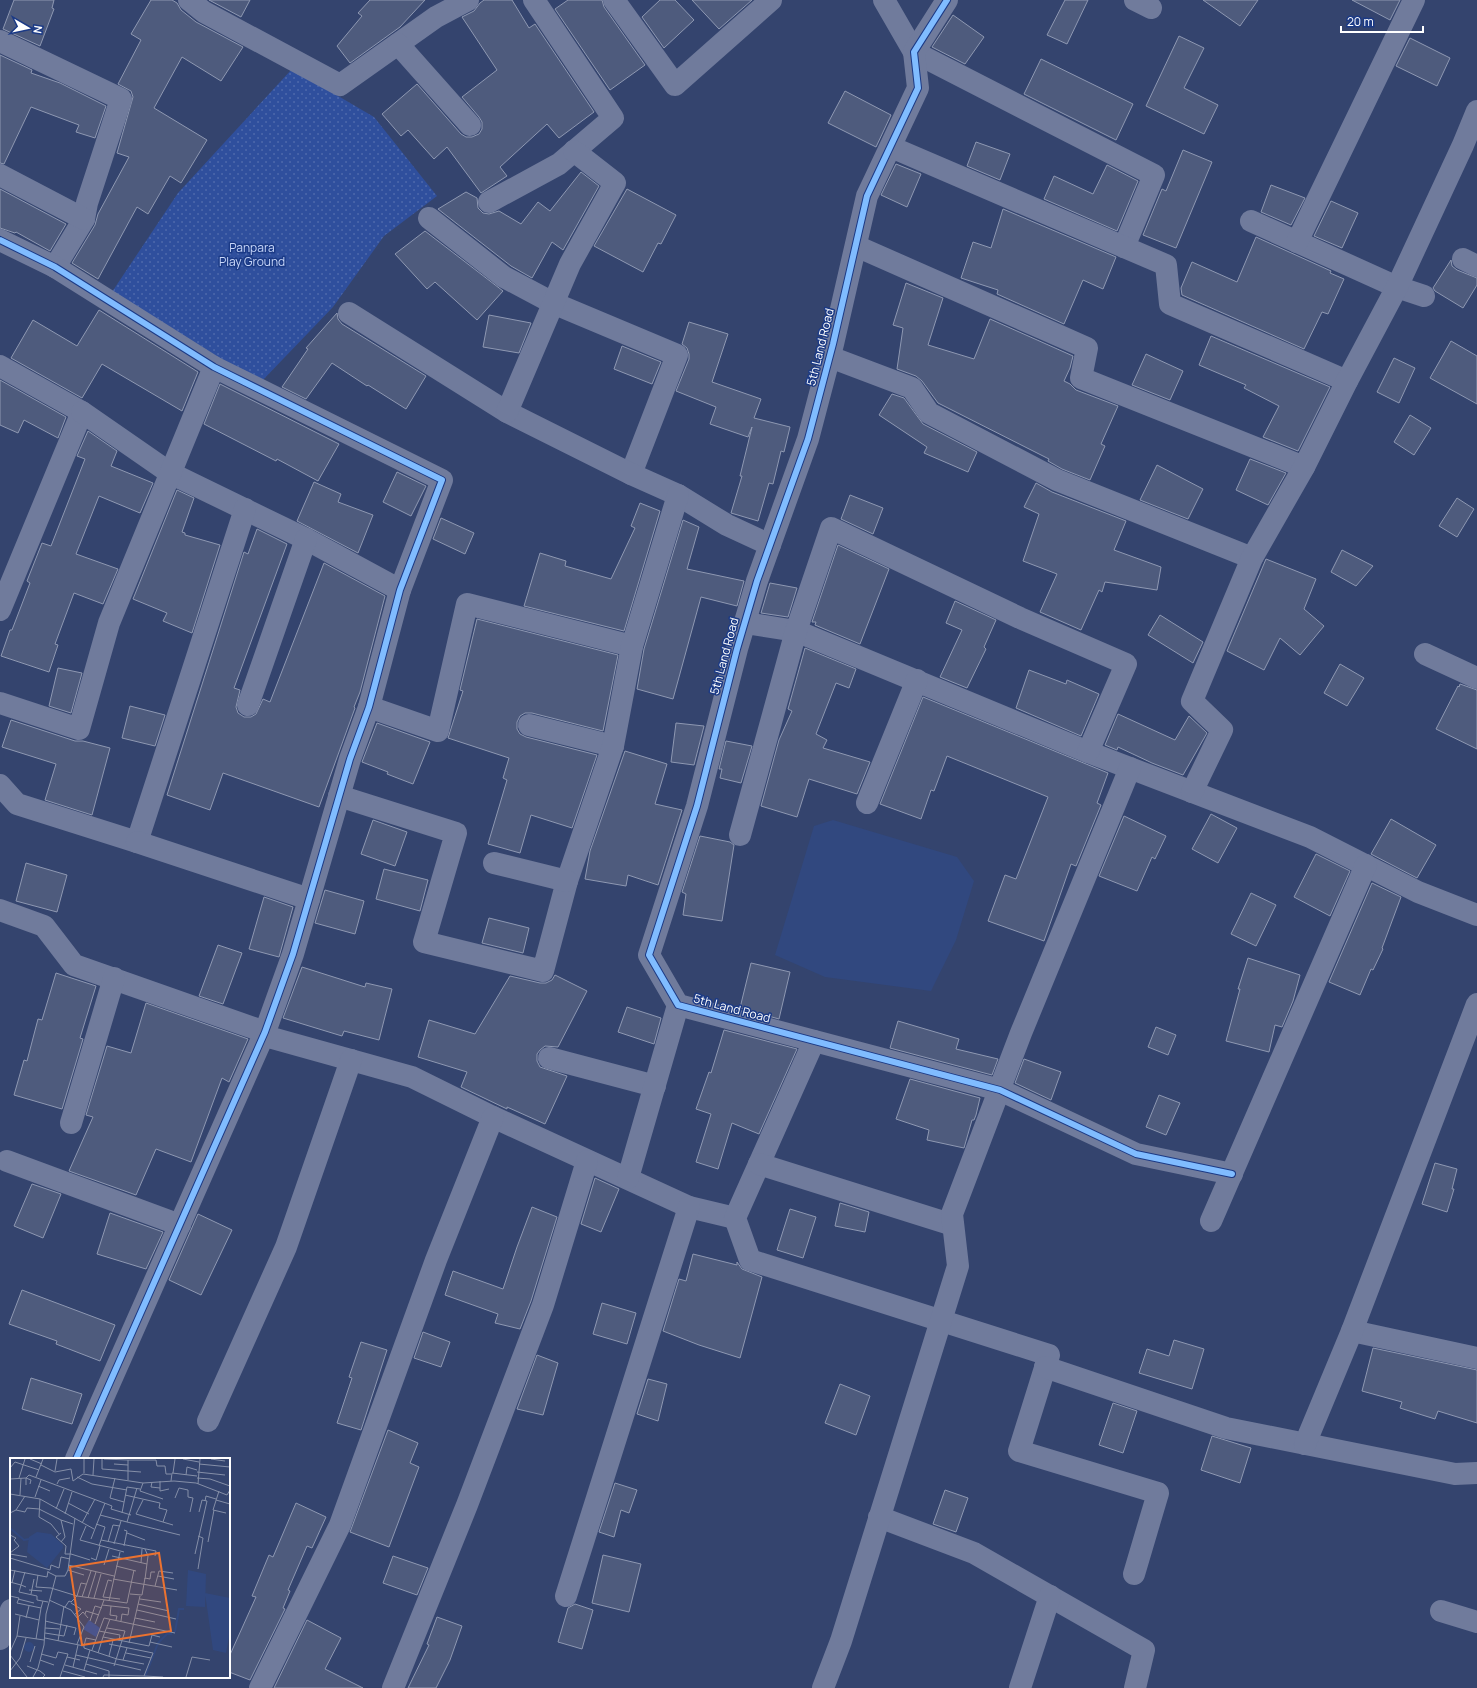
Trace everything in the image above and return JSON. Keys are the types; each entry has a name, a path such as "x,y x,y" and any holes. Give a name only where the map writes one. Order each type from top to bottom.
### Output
{"street":[{"path":"188,0 204,12 340,85 436,17 468,0"},
{"path":"489,202 559,164 613,118 534,0"},
{"path":"614,0 675,85 772,0"},
{"path":"884,0 914,52 1154,175 1124,247"},
{"path":"914,52 947,0"},
{"path":"1297,242 1414,0"},
{"path":"0,41 121,99 87,203 84,219 55,267"},
{"path":"398,44 470,125"},
{"name":"5th Land Road","path":"914,52 918,88 867,196 830,357 808,439 770,544 744,623 697,806 649,955 678,1005 1000,1090 1136,1154 1232,1174"},
{"path":"1192,792 1222,730 1192,701 1252,558 1304,467 1346,381 1398,287 1477,111"},
{"path":"891,147 1166,265 1170,304 1346,381"},
{"path":"507,412 570,264 615,184 574,151"},
{"path":"0,174 84,219"},
{"path":"429,218 504,277 553,303 677,355 631,474"},
{"path":"1251,221 1398,287 1424,296"},
{"path":"0,240 55,267 214,367 442,480 400,590 369,707 350,759 293,954 265,1032 76,1458"},
{"path":"856,246 1087,348 1081,378 1304,467"},
{"path":"349,312 507,412 631,474 678,495 727,525 770,544"},
{"path":"830,357 912,388 929,412 1057,480 1252,558"},
{"path":"0,366 82,412 170,473 306,539 400,590"},
{"path":"0,703 79,729 109,624 214,367"},
{"path":"2,602 82,412"},
{"path":"339,796 456,833 424,942 543,971 567,881 613,746 632,646 678,495"},
{"path":"137,842 245,509"},
{"path":"740,835 796,631 831,528 1020,618 1126,664 1088,752"},
{"path":"248,705 306,539"},
{"path":"369,707 438,731 467,604 632,646"},
{"path":"744,623 796,631 1088,752 1310,837 1418,892 1477,915"},
{"path":"1425,654 1477,678"},
{"path":"867,803 917,680"},
{"path":"530,725 613,746"},
{"path":"823,1688 841,1641 958,1266 952,1214 1021,1033 1130,768"},
{"path":"0,785 17,804 309,899"},
{"path":"494,863 567,881"},
{"path":"1211,1221 1366,865"},
{"path":"0,910 44,926 74,965 265,1032 272,1038 412,1077 587,1161 690,1207 735,1218"},
{"path":"71,1123 114,978"},
{"path":"1305,1444 1352,1331 1477,1004"},
{"path":"628,1178 678,1005"},
{"path":"814,1041 735,1218 750,1260 1049,1355 1019,1451 1158,1493 1134,1574"},
{"path":"549,1058 655,1086"},
{"path":"208,1421 286,1248 351,1060"},
{"path":"260,1688 340,1525 436,1260 493,1117"},
{"path":"7,1161 180,1225"},
{"path":"393,1688 467,1505 543,1304 587,1161"},
{"path":"759,1164 954,1225"},
{"path":"566,1596 690,1207"},
{"path":"1352,1331 1477,1358"},
{"path":"1045,1367 1226,1428 1455,1474 1477,1473"},
{"path":"879,1517 974,1553 1144,1650 1135,1688"},
{"path":"1020,1688 1050,1596"},
{"path":"1441,1611 1477,1622"},
{"path":"0,1639 10,1613"}],"green space":[{"name":"Panpara Play Ground","path":"292,69 374,117 437,196 384,236 333,307 260,383 112,292 178,193"}],"shaded area":[{"path":"833,820 957,857 974,881 956,940 931,991 825,977 775,955 814,826"}],"building":[{"path":"14,0 54,0 52,8 54,9 40,46 3,29"},
{"path":"151,0 172,0 177,3 181,10 196,22 243,47 221,81 182,57 154,108 207,140 181,183 170,176 148,214 137,207 98,279 72,263 95,225 98,214 129,157 117,153 133,97 131,91 118,84 141,40 131,34"},
{"path":"209,0 250,0 241,17"},
{"path":"370,0 425,0 400,27 350,63 337,46 362,16 358,13"},
{"path":"484,0 512,0 529,28 535,24 594,112 559,138 547,124 500,167 507,176 481,193 447,147 434,159 408,130 401,136 382,114 417,84 461,134 466,137 472,137 479,134 482,129 482,122 462,97 497,70 462,17 474,11"},
{"path":"568,0 602,0 604,7 645,65 610,90 555,9"},
{"path":"660,0 675,0 694,20 664,48 642,17"},
{"path":"692,0 752,0 719,29"},
{"path":"1065,0 1088,0 1067,44 1047,35"},
{"path":"1203,0 1258,0 1240,26"},
{"path":"1352,0 1400,0 1390,20"},
{"path":"953,15 984,37 965,64 932,47"},
{"path":"1179,36 1204,48 1184,88 1218,105 1204,134 1146,106"},
{"path":"1410,38 1450,58 1437,86 1396,66"},
{"path":"0,55 32,70 31,73 60,83 106,106 95,138 76,132 79,125 31,107 4,164 0,163"},
{"path":"1041,59 1133,104 1116,140 1024,94"},
{"path":"845,91 891,115 876,147 828,123"},
{"path":"976,142 1010,154 1000,180 967,166"},
{"path":"1183,150 1212,162 1176,248 1143,235 1162,189 1166,191"},
{"path":"896,164 921,174 907,207 881,195"},
{"path":"1107,165 1138,181 1117,231 1044,199 1054,176 1093,194"},
{"path":"581,172 599,186 563,250 552,242 532,278 511,266 438,209 466,192 477,198 478,208 483,213 489,214 499,211 521,224 538,202 550,211"},
{"path":"1271,185 1305,198 1291,225 1261,212"},
{"path":"0,189 66,224 50,251 16,232 15,233 0,228"},
{"path":"627,189 676,215 661,244 658,243 643,272 594,246"},
{"path":"1331,201 1358,213 1342,248 1314,236"},
{"path":"1003,209 1116,257 1103,289 1083,280 1064,324 997,294 998,290 961,278 973,242 991,248"},
{"path":"425,231 503,291 477,320 435,282 427,289 395,254"},
{"path":"1256,237 1331,271 1330,273 1344,279 1328,314 1322,312 1304,349 1182,295 1181,288 1192,262 1237,282"},
{"path":"1451,260 1452,266 1457,270 1477,278 1477,285 1463,308 1435,291 1433,288"},
{"path":"906,283 943,298 928,345 974,359 990,319 1073,356 1070,368 1064,381 1076,390 1118,406 1101,444 1105,446 1090,480 1062,469 1048,461 1049,459 938,403 922,381 916,376 897,369 903,328 893,325"},
{"path":"99,310 198,372 182,411 102,364 82,398 11,358 33,320 77,346"},
{"path":"337,313 338,319 342,324 426,376 406,409 332,363 306,399 282,387 308,349 306,348"},
{"path":"489,315 531,323 519,353 483,347"},
{"path":"689,322 728,334 712,382 761,399 754,418 790,427 784,452 781,451 773,484 769,483 758,521 731,513 742,476 740,476 752,427 748,437 710,424 716,407 676,391 689,359 687,348 682,344"},
{"path":"1211,336 1330,387 1298,451 1263,437 1279,406 1244,388 1246,385 1199,365"},
{"path":"1451,341 1477,356 1477,404 1430,378"},
{"path":"622,346 661,362 652,384 614,369"},
{"path":"1146,354 1183,371 1170,400 1132,385"},
{"path":"1394,358 1415,368 1399,403 1377,392"},
{"path":"0,380 66,417 58,438 24,420 18,433 0,425"},
{"path":"220,384 339,444 318,481 277,459 276,461 204,424"},
{"path":"892,394 904,398 923,424 977,452 968,472 924,453 927,447 879,415"},
{"path":"1410,415 1431,428 1414,455 1394,442"},
{"path":"88,431 117,451 111,466 153,483 140,513 99,496 76,554 118,569 103,604 74,593 55,644 58,645 49,672 1,656 10,630 12,630 30,583 27,581 42,543 51,546 85,459 77,456"},
{"path":"1250,459 1286,473 1268,505 1236,490"},
{"path":"1157,465 1203,489 1188,519 1140,500"},
{"path":"397,472 426,486 411,516 383,502"},
{"path":"314,482 341,494 338,502 373,515 358,553 297,521"},
{"path":"1036,483 1052,492 1126,521 1114,550 1161,567 1157,590 1105,582 1102,592 1099,590 1081,630 1040,612 1057,574 1023,561 1039,514 1024,507"},
{"path":"177,490 194,498 182,532 185,533 185,535 220,545 192,633 163,621 167,613 133,599"},
{"path":"850,495 883,508 873,534 841,519"},
{"path":"1457,498 1474,509 1457,537 1439,526"},
{"path":"640,503 660,511 624,631 524,606 540,553 566,561 565,566 611,579 635,528 631,526"},
{"path":"441,518 474,533 465,554 433,539"},
{"path":"683,520 699,527 687,569 744,581 737,606 701,597 673,699 637,689 644,649"},
{"path":"257,529 287,544 234,688 240,690 236,707 238,713 244,717 251,717 256,714 263,699 270,702 324,563 385,596 360,692 354,707 355,708 319,807 223,773 210,810 167,795 244,552 248,554"},
{"path":"838,545 889,569 860,644 815,625 816,622 812,622"},
{"path":"1342,550 1373,566 1356,586 1331,572"},
{"path":"1266,559 1316,579 1304,609 1324,626 1300,655 1280,638 1264,670 1227,651"},
{"path":"770,583 797,588 788,617 761,613"},
{"path":"955,601 996,620 984,647 986,649 967,688 940,677 962,630 946,623"},
{"path":"1160,615 1203,642 1193,663 1148,635"},
{"path":"477,619 618,655 603,731 532,713 525,713 520,716 517,722 517,729 520,734 526,737 597,755 572,828 531,815 520,853 488,844 507,780 503,778 509,758 448,738 463,691 460,690"},
{"path":"805,648 856,669 849,688 836,683 816,734 827,740 823,748 870,762 857,794 809,779 797,817 761,806 779,740 792,711 788,709"},
{"path":"1340,664 1364,678 1347,706 1324,693"},
{"path":"58,668 82,673 71,713 49,706"},
{"path":"1029,670 1066,684 1067,680 1099,694 1081,736 1016,708"},
{"path":"1460,684 1477,690 1477,749 1436,729"},
{"path":"923,697 1108,773 1097,803 1101,805 1076,866 1071,864 1044,941 988,921 1005,875 1016,879 1048,797 947,756 934,791 931,790 921,819 880,804"},
{"path":"130,706 165,715 155,746 122,738"},
{"path":"1118,714 1175,740 1189,716 1207,733 1183,775 1152,763 1118,747 1117,750 1105,745"},
{"path":"11,720 75,741 83,741 110,748 92,815 45,800 56,764 2,747"},
{"path":"377,723 430,742 413,784 362,762"},
{"path":"676,723 704,726 694,765 671,762"},
{"path":"726,741 752,746 741,783 720,778 722,769 719,769"},
{"path":"625,751 667,764 655,804 682,810 658,885 628,875 626,886 585,879 590,851"},
{"path":"1211,814 1237,828 1218,863 1192,849"},
{"path":"1124,816 1166,836 1155,859 1152,857 1137,891 1099,876"},
{"path":"1391,819 1436,845 1417,878 1371,854"},
{"path":"373,820 407,832 395,866 361,854"},
{"path":"700,836 730,842 734,845 722,921 683,915 686,894 682,892"},
{"path":"1316,854 1350,871 1330,916 1294,897"},
{"path":"26,863 67,875 57,912 16,901"},
{"path":"384,869 428,880 420,911 376,899"},
{"path":"1372,883 1401,897 1382,948 1383,949 1373,970 1371,969 1360,995 1329,982"},
{"path":"325,890 364,901 355,934 315,923"},
{"path":"1251,893 1276,905 1256,946 1231,934"},
{"path":"264,897 293,907 279,957 249,949"},
{"path":"489,918 529,928 523,953 482,943"},
{"path":"218,945 242,953 223,1004 199,996"},
{"path":"1248,958 1300,975 1293,1001 1282,1027 1275,1025 1269,1052 1226,1041 1240,989 1238,989"},
{"path":"751,963 790,972 779,1019 740,1008"},
{"path":"302,967 365,987 366,983 392,989 379,1040 344,1031 342,1036 283,1018"},
{"path":"56,973 96,986 80,1038 83,1039 62,1109 14,1095 24,1060 27,1061 38,1019 42,1020"},
{"path":"555,975 587,991 558,1047 545,1046 537,1054 537,1061 540,1067 567,1076 545,1124 507,1107 507,1109 461,1087 467,1072 418,1057 429,1020 475,1034 510,976 546,983 552,980"},
{"path":"146,1003 248,1039 229,1082 222,1078 191,1162 156,1149 136,1195 69,1171 93,1117 86,1115 107,1046 131,1053"},
{"path":"627,1007 661,1018 654,1044 618,1032"},
{"path":"898,1021 959,1039 956,1049 998,1059 992,1075 890,1048"},
{"path":"1156,1027 1176,1035 1168,1055 1148,1047"},
{"path":"724,1030 797,1049 759,1134 732,1123 718,1169 696,1162 711,1114 696,1109 709,1072 711,1073"},
{"path":"1024,1059 1061,1072 1051,1100 1015,1083"},
{"path":"910,1079 980,1098 976,1115 974,1120 972,1120 964,1148 927,1140 929,1130 896,1119"},
{"path":"1159,1095 1180,1103 1166,1135 1146,1127"},
{"path":"1435,1163 1457,1169 1452,1189 1454,1189 1447,1212 1422,1204"},
{"path":"595,1178 619,1189 601,1232 581,1224"},
{"path":"32,1184 61,1194 43,1238 14,1226"},
{"path":"840,1203 869,1212 865,1232 835,1226"},
{"path":"532,1207 557,1217 531,1301 520,1329 495,1323 498,1314 445,1295 453,1271 503,1289"},
{"path":"790,1209 816,1217 803,1258 777,1250"},
{"path":"110,1213 163,1232 146,1269 97,1254"},
{"path":"198,1214 232,1230 201,1295 169,1280"},
{"path":"693,1254 737,1265 737,1262 742,1269 762,1277 740,1358 699,1345 663,1331 679,1279 686,1281"},
{"path":"22,1290 115,1325 100,1361 56,1344 57,1341 9,1324"},
{"path":"602,1303 636,1313 627,1344 593,1334"},
{"path":"423,1332 450,1342 441,1367 414,1358"},
{"path":"1174,1340 1204,1349 1192,1389 1139,1373 1147,1349 1169,1356"},
{"path":"361,1342 387,1350 361,1430 337,1423 352,1378 349,1377"},
{"path":"1373,1348 1477,1370 1477,1423 1438,1411 1435,1419 1400,1408 1402,1402 1362,1391"},
{"path":"537,1355 558,1363 543,1415 517,1409"},
{"path":"31,1378 82,1394 72,1424 22,1409"},
{"path":"648,1379 667,1384 658,1421 637,1414"},
{"path":"840,1384 870,1396 856,1435 825,1423"},
{"path":"1113,1403 1137,1411 1123,1453 1099,1445"},
{"path":"388,1430 418,1443 410,1463 419,1467 389,1547 350,1532"},
{"path":"1212,1436 1251,1448 1240,1483 1201,1470"},
{"path":"615,1483 637,1490 629,1513 621,1510 614,1537 599,1532"},
{"path":"945,1490 968,1498 956,1532 933,1524"},
{"path":"296,1503 326,1517 312,1548 307,1546 288,1590 290,1591 283,1608 285,1609 250,1680 230,1672 230,1655 256,1597 252,1596 269,1555 273,1557"},
{"path":"603,1555 641,1564 629,1612 592,1603"},
{"path":"393,1556 428,1568 417,1595 383,1583"},
{"path":"575,1604 593,1610 582,1649 558,1642 568,1608"},
{"path":"437,1617 462,1626 450,1660 436,1688 408,1688 429,1645 427,1644"},
{"path":"307,1620 341,1638 325,1669 363,1688 274,1688"}],"cycle path":[{"path":"947,0 914,52 918,88 867,196 833,344 808,439 757,581 737,649 697,806 649,955 678,1005 1000,1090 1136,1154 1232,1174"},
{"path":"0,240 55,267 214,367 442,480 400,590 369,707 350,759 293,954 265,1032 76,1458"}]}
